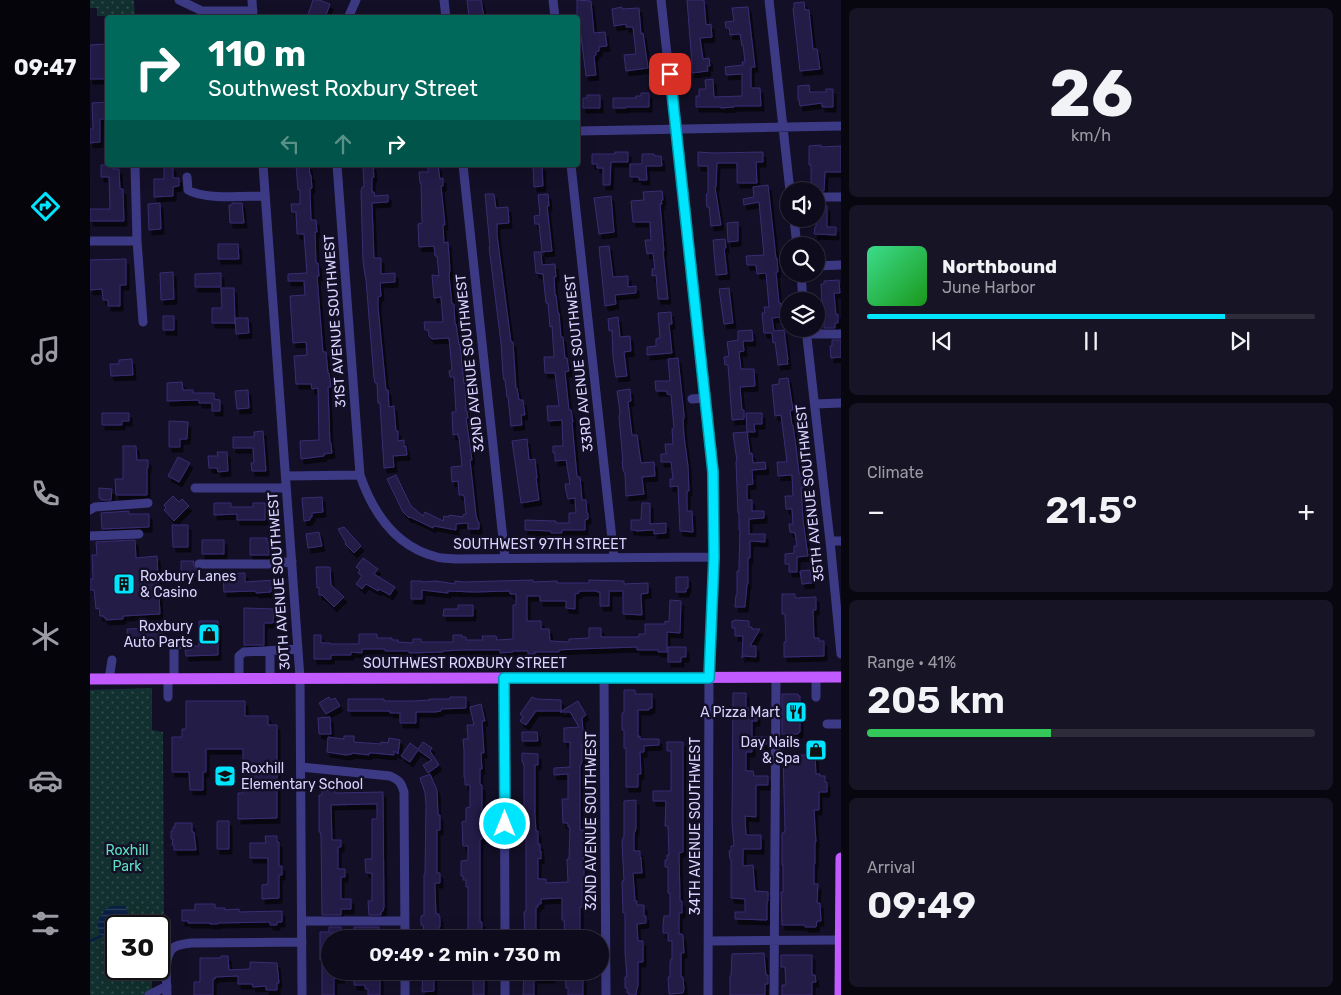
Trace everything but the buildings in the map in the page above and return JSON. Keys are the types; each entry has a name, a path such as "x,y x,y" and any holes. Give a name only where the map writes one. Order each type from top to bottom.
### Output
{"main road":[{"name":"SOUTHWEST ROXBURY STREET","path":"90,680 841,677"},
{"path":"840,995 841,858"}],"street":[{"path":"179,0 202,12 253,14 252,0"},
{"path":"349,15 356,0"},
{"path":"444,0 446,15"},
{"path":"553,0 555,15"},
{"name":"34TH AVENUE SOUTHWEST","path":"661,0 713,472 714,557 709,678 708,995"},
{"path":"769,0 789,182"},
{"path":"580,130 841,126"},
{"path":"135,167 137,241 143,322"},
{"name":"30TH AVENUE SOUTHWEST","path":"263,167 300,678 302,995"},
{"name":"31ST AVENUE SOUTHWEST","path":"337,167 360,475"},
{"name":"32ND AVENUE SOUTHWEST","path":"463,167 505,558"},
{"name":"33RD AVENUE SOUTHWEST","path":"571,167 614,557"},
{"path":"186,176 188,190 194,194 265,196"},
{"path":"825,197 841,197"},
{"path":"90,241 137,241"},
{"path":"825,266 841,266"},
{"path":"825,333 841,334"},
{"name":"35TH AVENUE SOUTHWEST","path":"808,337 830,541 837,571 841,654"},
{"path":"692,399 706,398"},
{"path":"815,404 841,403"},
{"path":"286,476 360,475"},
{"name":"SOUTHWEST 97TH STREET","path":"360,475 367,495 388,528 404,542 438,558 714,557"},
{"path":"195,488 286,488"},
{"path":"90,510 94,507 148,503"},
{"path":"90,536 139,534"},
{"path":"830,541 841,541"},
{"path":"200,564 269,564 292,561"},
{"path":"168,697 174,644 188,644"},
{"path":"239,679 239,656 244,652 298,649"},
{"path":"270,652 270,680"},
{"path":"109,680 112,660"},
{"path":"774,995 776,677"},
{"path":"816,677 816,697"},
{"path":"504,678 505,930"},
{"name":"32ND AVENUE SOUTHWEST","path":"604,678 606,995"},
{"path":"827,724 841,724"},
{"path":"301,767 378,774 399,780 404,792 404,930"},
{"path":"302,921 404,922"},
{"path":"709,941 840,940"},
{"path":"149,995 167,990 167,960 169,953 177,946 191,943 302,942"},
{"path":"405,980 405,995"},
{"path":"505,980 505,995"}],"green space":[{"path":"90,0 134,0 135,15 97,16 97,8 90,8"},
{"name":"Roxhill Park","path":"152,688 152,730 163,732 164,915 105,915 105,980 152,980 152,995 90,995 90,690"}],"water":[{"path":"125,906 128,915 105,915 105,936 101,936 98,920 108,907"}],"waterway":[{"path":"90,941 101,936"}],"place":[{"name":"Roxbury Lanes & Casino","path":"124,584"},
{"name":"Roxbury Auto Parts","path":"209,634"},
{"name":"A Pizza Mart","path":"796,712"},
{"name":"Day Nails & Spa","path":"816,750"},
{"name":"Roxhill Elementary School","path":"225,776"}],"route":[{"path":"505,824 504,678 709,678 715,515 713,472 670,74"}]}
